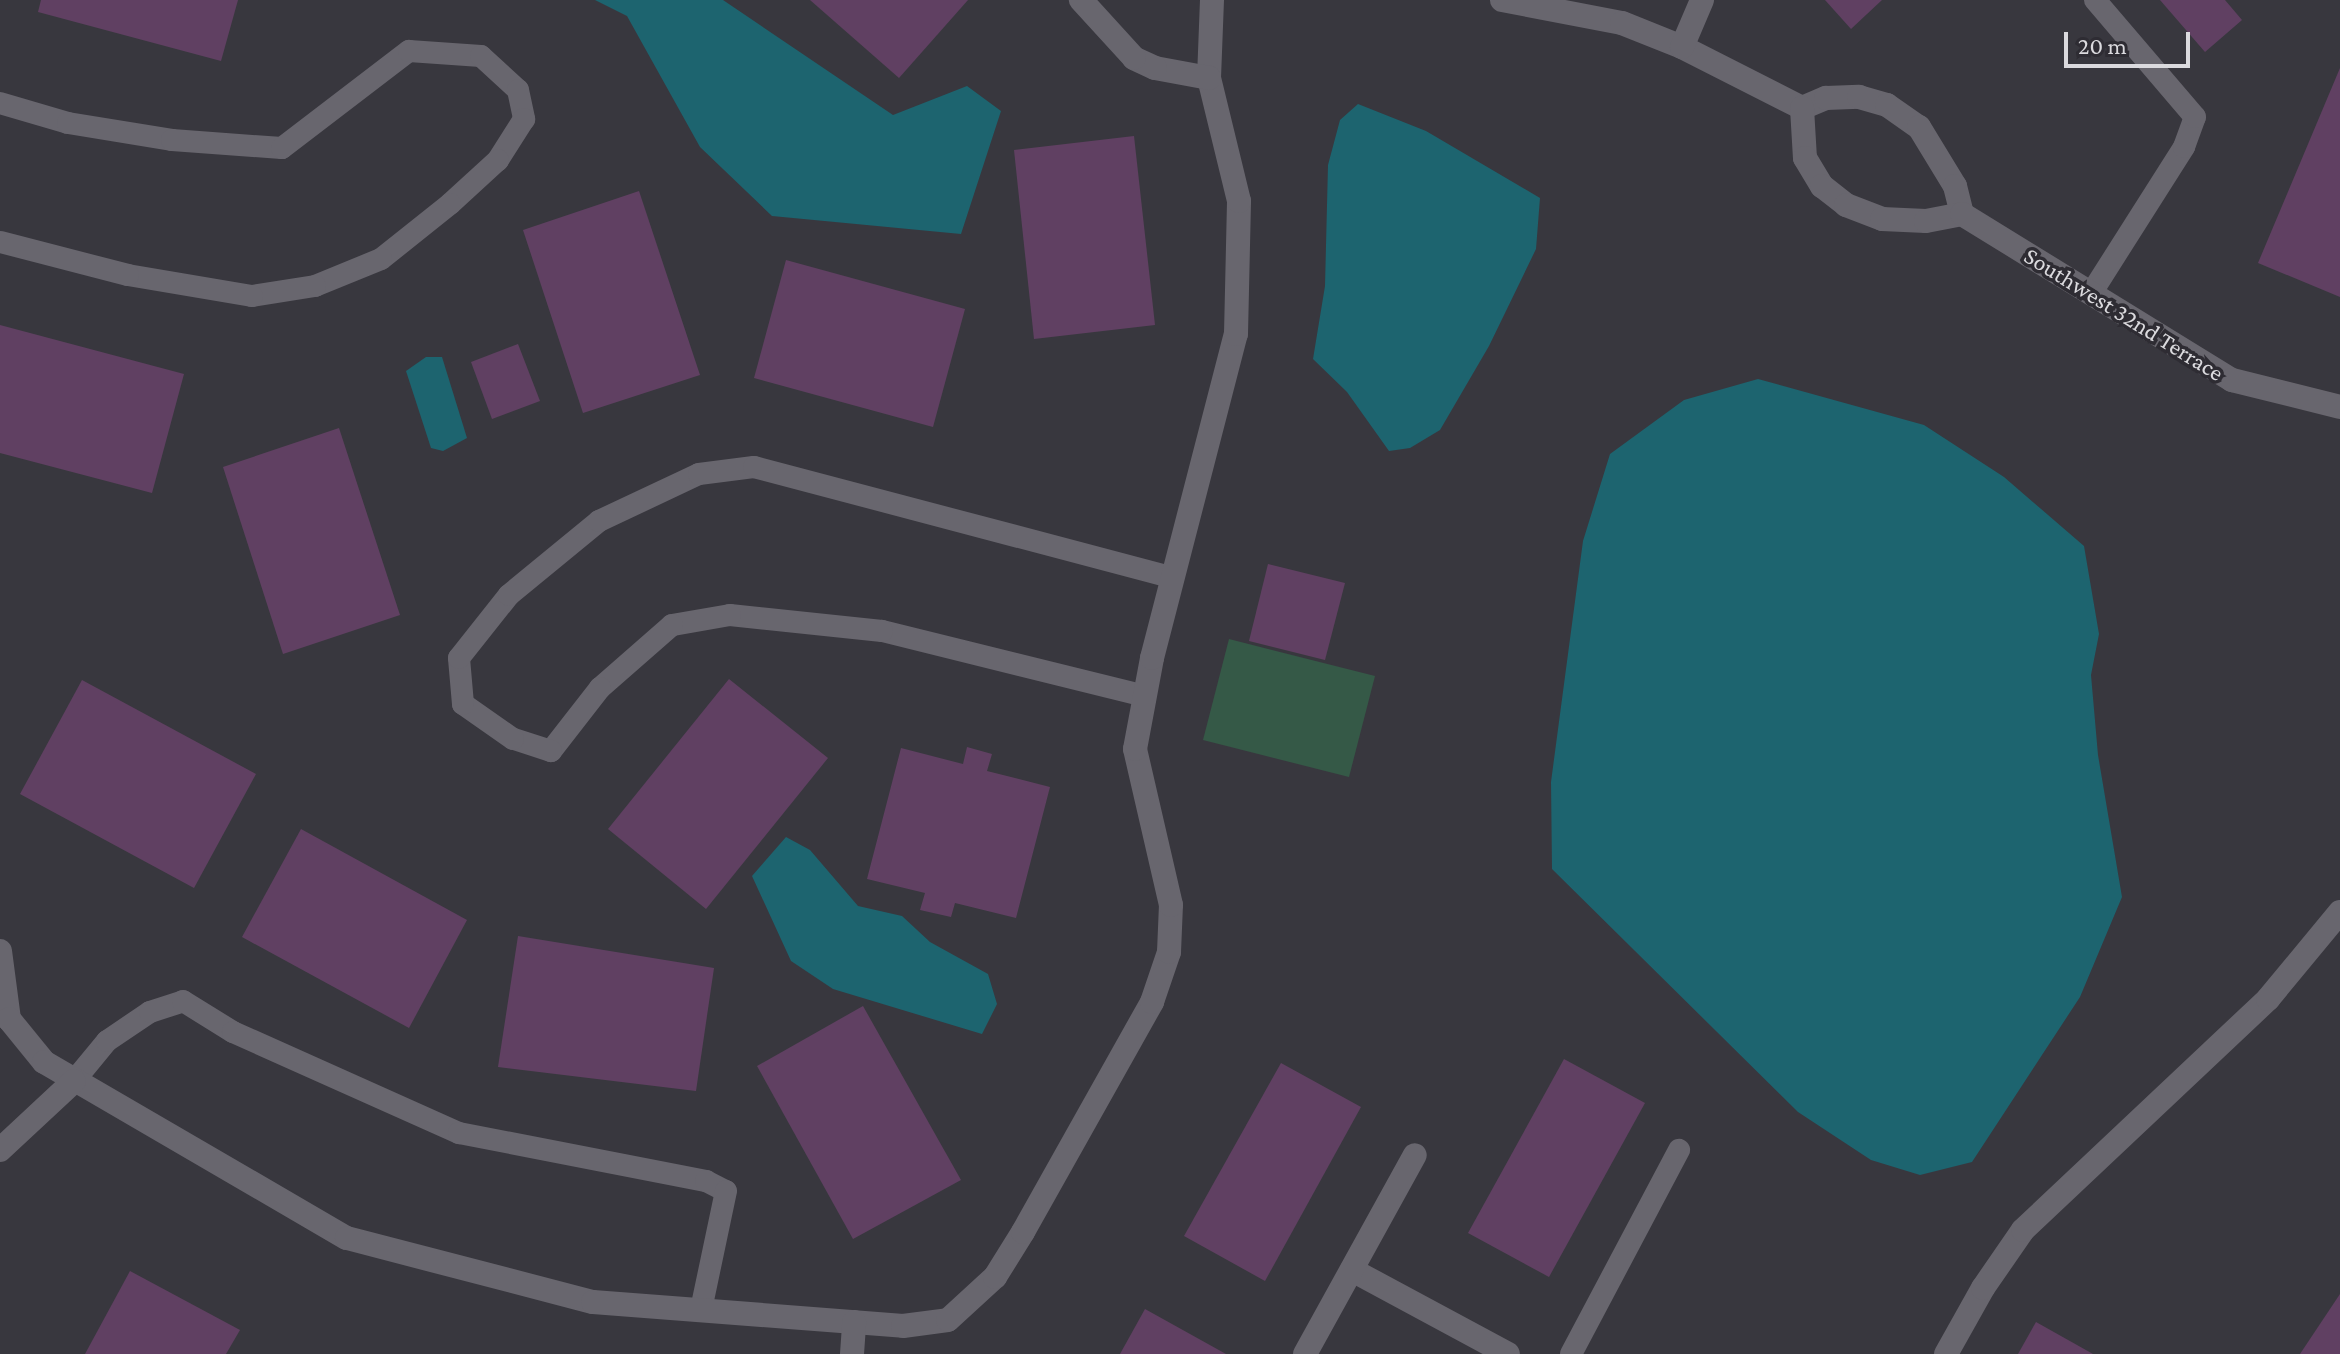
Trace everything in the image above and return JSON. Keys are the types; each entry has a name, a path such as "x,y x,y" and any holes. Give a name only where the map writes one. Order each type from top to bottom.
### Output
{"street":[{"path":"1081,0 1134,58 1155,68 1209,78"},
{"path":"0,951 9,1019 44,1062 347,1238 593,1302 903,1326 948,1320 995,1277 1152,1002 1169,952 1171,905 1135,749 1173,578 1236,334 1239,201 1209,78 1212,0"},
{"path":"1502,0 1622,23 1682,47 1802,108 1826,98 1859,97 1887,105 1919,127 1955,186 1962,214 1926,221 1882,219 1846,205 1822,186 1805,158 1802,108"},
{"path":"1682,47 1702,0"},
{"name":"Southwest 32nd Terrace","path":"1962,214 2232,380 2340,407"},
{"path":"1946,1354 2023,1230 2268,999 2340,912"},
{"path":"0,1150 74,1081"},
{"path":"1305,1354 1415,1155"},
{"path":"1352,1270 1508,1354"},
{"path":"852,1354 854,1322"}],"lane":[{"path":"2092,292 2184,147 2195,117 2095,0"},
{"path":"0,103 68,123 172,140 282,148 409,51 481,56 518,90 524,119 498,160 381,259 315,286 252,296 128,275 0,242"},
{"path":"1145,696 882,631 730,615 672,625 600,688 551,751 513,739 463,704 459,658 509,595 599,521 699,474 754,467 1173,578"},
{"path":"74,1081 107,1041 150,1012 183,1001 233,1032 459,1133 706,1181 726,1191 701,1310"},
{"path":"1571,1354 1679,1150"}],"green space":[{"path":"1229,639 1375,676 1349,777 1203,740"}],"water":[{"path":"595,0 723,0 893,115 967,86 1001,111 961,234 772,216 700,147 627,16"},
{"path":"1358,104 1426,131 1540,198 1536,249 1489,346 1440,430 1410,448 1389,451 1347,392 1313,359 1325,286 1328,165 1340,120"},
{"path":"426,357 442,357 467,438 443,451 431,448 406,371"},
{"path":"1758,379 1924,425 2004,477 2084,546 2099,634 2091,675 2098,755 2122,897 2080,997 1972,1162 1920,1175 1871,1160 1798,1112 1552,869 1551,782 1583,541 1610,454 1684,400"},
{"path":"786,837 810,850 858,906 902,916 930,942 988,974 997,1004 982,1034 833,989 791,961 752,876"}],"building":[{"path":"41,0 238,0 221,61 38,12"},
{"path":"810,0 968,0 899,78"},
{"path":"1825,0 1882,0 1851,29"},
{"path":"2160,0 2225,0 2242,20 2205,52"},
{"path":"2340,68 2340,297 2258,263"},
{"path":"1134,136 1155,325 1034,339 1014,150"},
{"path":"639,191 700,375 583,413 523,230"},
{"path":"786,260 965,309 933,427 754,378"},
{"path":"0,325 184,374 152,493 0,453"},
{"path":"518,344 540,401 492,419 471,362"},
{"path":"339,428 400,615 283,654 223,467"},
{"path":"1268,564 1345,583 1325,660 1249,641"},
{"path":"729,679 828,758 706,909 608,829"},
{"path":"82,680 256,774 194,888 20,794"},
{"path":"967,747 992,754 987,771 1050,787 1016,918 955,903 951,917 920,910 925,893 867,879 901,748 963,764"},
{"path":"301,829 467,920 409,1028 242,937"},
{"path":"518,936 714,968 696,1091 498,1067"},
{"path":"863,1006 961,1180 853,1239 757,1066"},
{"path":"1564,1059 1645,1103 1549,1277 1468,1233"},
{"path":"1281,1063 1361,1107 1265,1281 1184,1236"},
{"path":"130,1271 240,1330 226,1354 85,1354"},
{"path":"2340,1294 2340,1354 2300,1354"},
{"path":"1145,1309 1226,1354 1120,1354"},
{"path":"2036,1322 2093,1354 2018,1354"}]}
